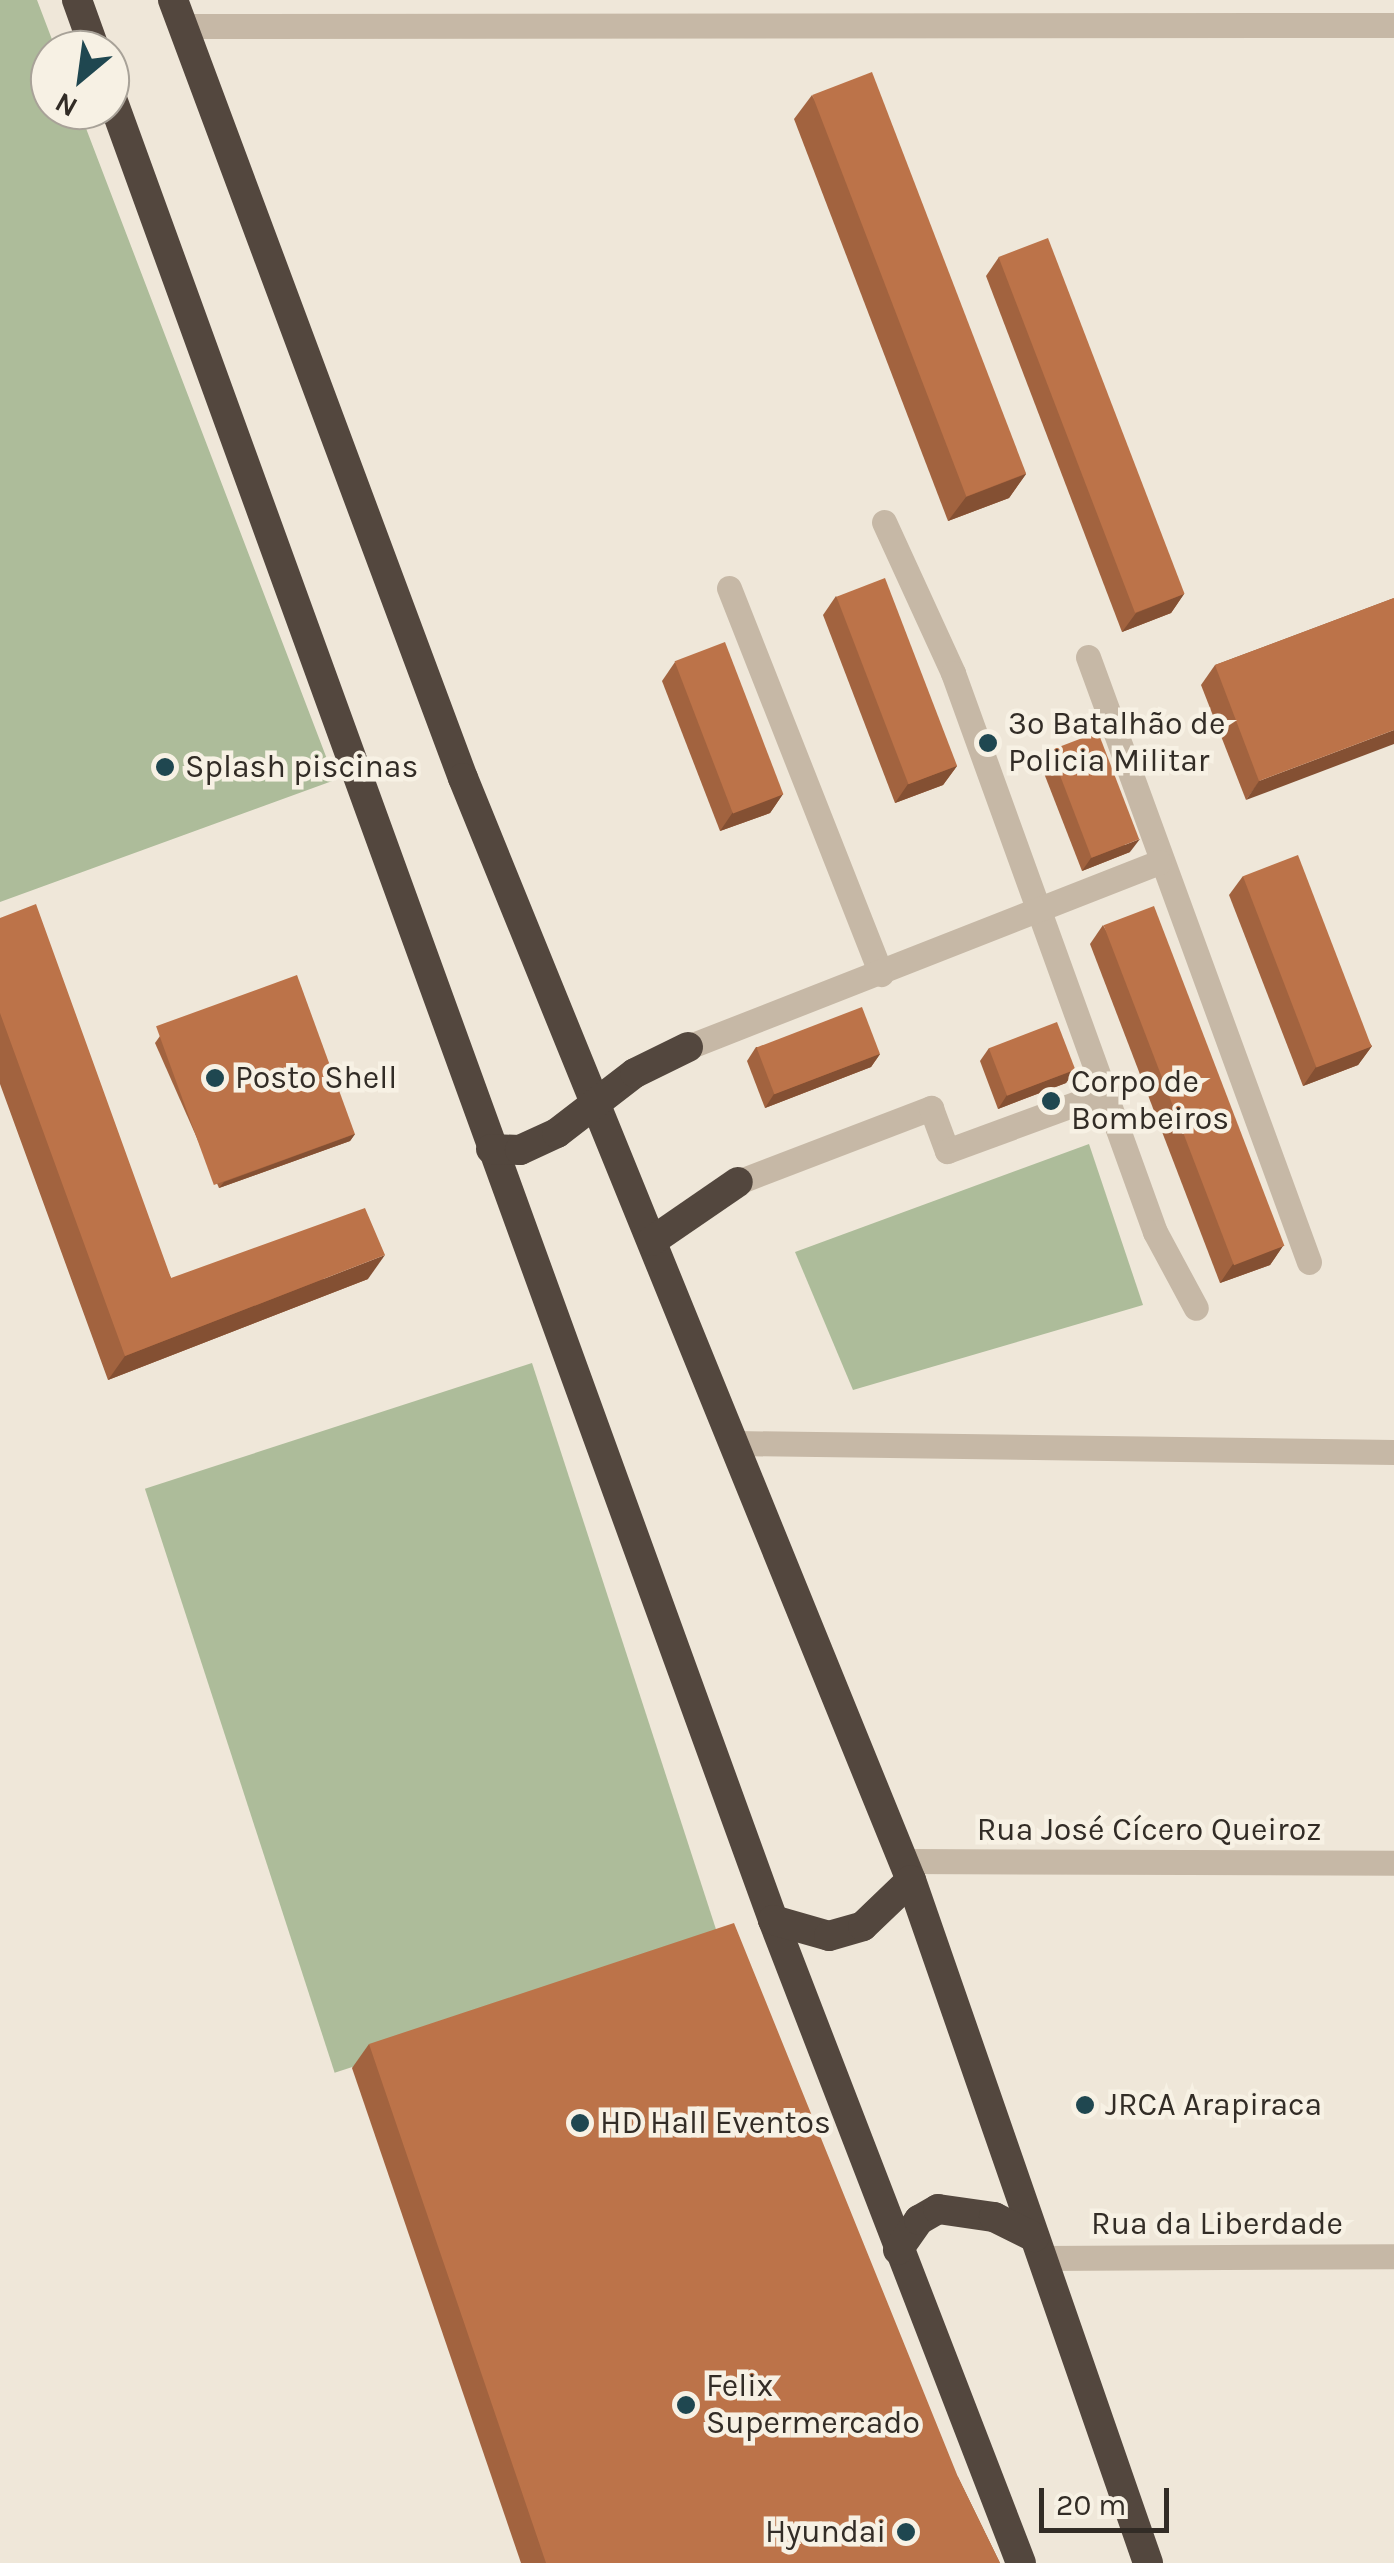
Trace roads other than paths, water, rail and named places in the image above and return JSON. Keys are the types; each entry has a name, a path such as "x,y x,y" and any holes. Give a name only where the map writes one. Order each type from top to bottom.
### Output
{"highway":[{"path":"77,0 87,30"},
{"path":"178,13 463,778 907,1871 1148,2563"},
{"path":"123,130 772,1920 1021,2563"},
{"path":"490,1149 520,1150 636,1073 688,1047"},
{"path":"652,1240 738,1182"},
{"path":"772,1920 829,1936 863,1926 907,1871"},
{"path":"898,2250 919,2220 938,2209 994,2217 1038,2248"}],"street":[{"path":"178,13 1394,25"},
{"path":"884,522 953,674 1032,908 1106,1092 1154,1232 1196,1308"},
{"path":"729,588 881,974"},
{"path":"1088,657 1159,862 1309,1262"},
{"path":"688,1047 881,974 1032,908 1159,862"},
{"path":"738,1182 931,1108 947,1151 1106,1092"},
{"path":"735,1443 1394,1452"},
{"name":"Rua José Cícero Queiroz","path":"907,1871 1394,1864"},
{"name":"Rua da Liberdade","path":"1038,2248 1394,2256"}],"place":[{"name":"3º Batalhão de Policia Militar","path":"988,743"},
{"name":"Splash piscinas","path":"165,767"},
{"name":"Posto Shell","path":"215,1078"},
{"name":"Corpo de Bombeiros","path":"1051,1101"},
{"name":"JRCA Arapiraca","path":"1085,2105"},
{"name":"HD Hall Eventos","path":"580,2123"},
{"name":"Felix Supermercado","path":"686,2405"},
{"name":"Hyundai","path":"906,2532"}]}
